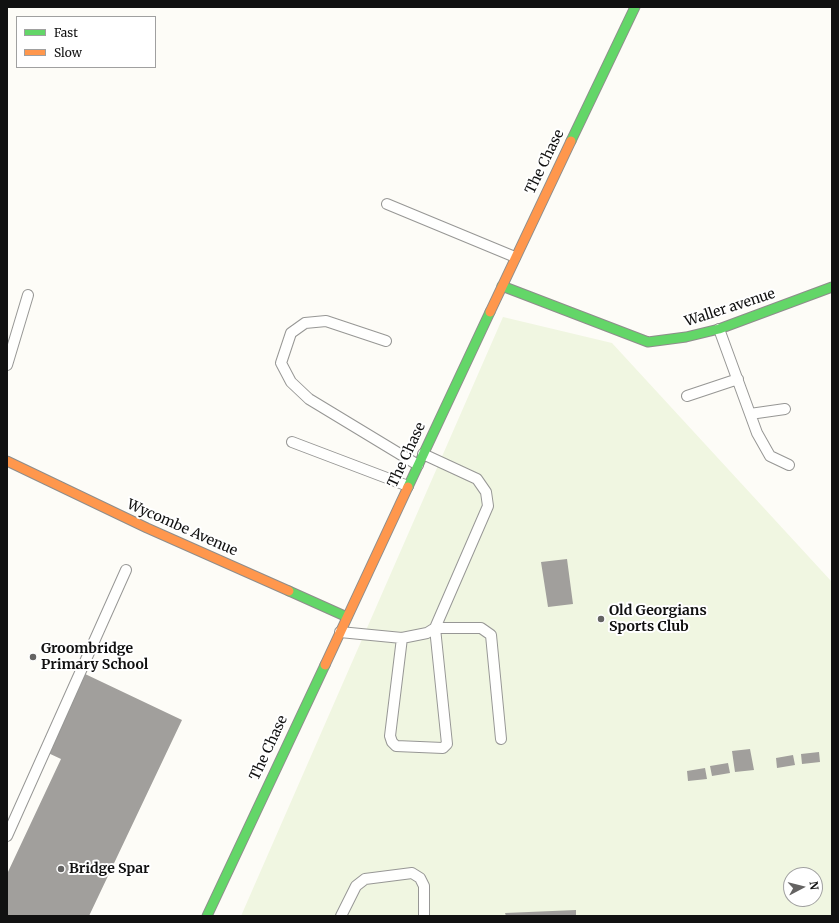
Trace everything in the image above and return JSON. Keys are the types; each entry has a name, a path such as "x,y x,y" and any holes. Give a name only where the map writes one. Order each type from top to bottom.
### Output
{"street":[{"name":"The Chase","path":"206,916 634,7"},
{"name":"Waller avenue","path":"502,286 648,342 678,339 719,329 832,286"},
{"name":"Wycombe Avenue","path":"7,461 147,528 347,617"}],"lane":[{"path":"387,204 515,257"},
{"path":"7,365 28,295"},
{"path":"386,341 326,321 305,323 291,333 282,363 290,382 309,399 418,465"},
{"path":"719,329 757,433 770,456 789,466"},
{"path":"687,396 738,379"},
{"path":"750,414 785,409"},
{"path":"292,442 408,486"},
{"path":"340,632 402,638 427,634 435,628 488,506 486,492 477,479 423,454"},
{"path":"7,836 126,570"},
{"path":"402,638 390,736 392,742 396,746 443,748 447,744 447,739 435,628"},
{"path":"435,628 481,628 491,635 501,739"},
{"path":"341,916 356,886 365,879 412,874 420,878 424,886 424,916"}],"green space":[{"name":"Old Georgians Sports Club","path":"503,317 612,343 832,582 832,916 241,916"}],"building":[{"path":"567,559 573,604 548,607 541,562"},
{"path":"83,673 182,720 89,916 7,916 7,874 61,759 46,752"},
{"path":"750,749 754,770 735,772 732,751"},
{"path":"819,752 820,762 802,764 801,754"},
{"path":"793,755 795,765 777,768 776,758"},
{"path":"728,763 730,773 712,776 710,766"},
{"path":"705,768 707,779 688,781 687,771"},
{"path":"576,910 576,916 506,916 505,913"}],"traffic: fast":[{"path":"571,141 635,7"},
{"path":"502,286 648,342 686,337 719,329 832,287"},
{"path":"408,487 490,312"},
{"path":"289,591 347,617"},
{"path":"207,916 325,665"}],"traffic: slow":[{"path":"490,312 571,141"},
{"path":"7,461 147,528 289,591"},
{"path":"325,665 408,487"}],"place":[{"name":"Old Georgians Sports Club","path":"601,619"},
{"name":"Groombridge Primary School","path":"33,657"},
{"name":"Bridge Spar","path":"61,869"}]}
